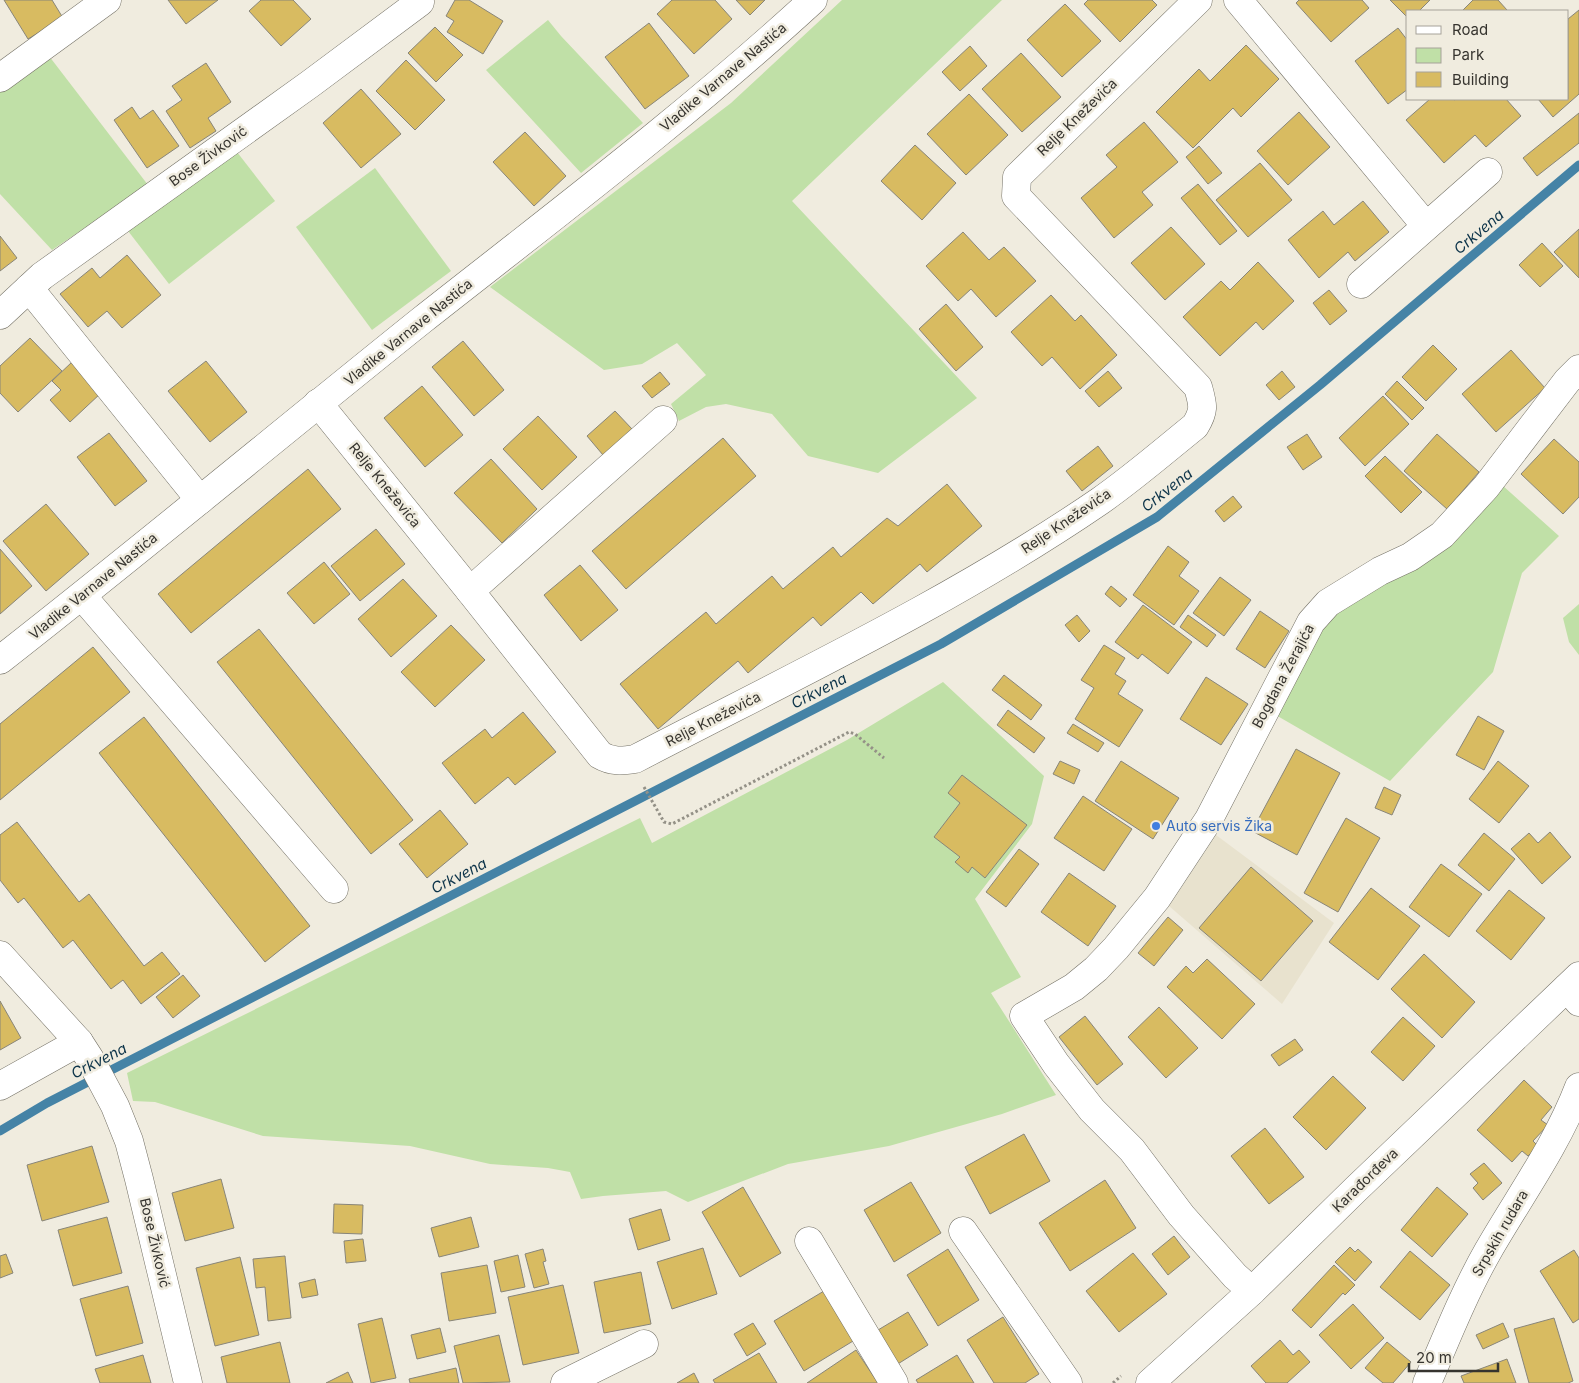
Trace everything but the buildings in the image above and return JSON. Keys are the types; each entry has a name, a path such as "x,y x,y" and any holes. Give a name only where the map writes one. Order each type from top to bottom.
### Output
{"street":[{"path":"0,78 107,0"},
{"name":"Vladike Varnave Nastića","path":"0,660 678,116 813,0"},
{"name":"Relje Kneževića","path":"318,403 600,755 618,761 635,759 913,615 1011,558 1101,500 1195,426 1203,414 1202,400 1198,387 1016,196 1016,177 1198,0"},
{"path":"1238,0 1426,226"},
{"name":"Bose Živković","path":"0,315 42,276 310,84 420,2"},
{"path":"1362,284 1488,172"},
{"path":"28,288 200,500"},
{"name":"Bogdana Žerajića","path":"1252,1292 1181,1215 1132,1150 1092,1110 1056,1064 1024,1016 1074,987 1096,969 1157,898 1208,819 1311,622 1328,603 1380,571 1410,557 1442,535 1486,487 1567,381 1579,369"},
{"path":"470,591 663,420"},
{"path":"82,596 334,888"},
{"path":"0,954 85,1050 0,1086"},
{"name":"Karađorđeva","path":"1150,1383 1252,1292 1370,1175 1575,989"},
{"name":"Bose Živković","path":"85,1050 115,1106 128,1141 139,1179 188,1383"},
{"name":"Srpskih rudara","path":"1427,1383 1455,1318 1488,1252 1543,1160 1572,1105 1579,1087"},
{"path":"963,1231 1068,1383"},
{"path":"809,1241 894,1383"},
{"path":"565,1383 644,1344"}],"path":[{"path":"642,784 664,822 672,824 849,732 855,734 884,758"}],"shaded area":[{"path":"1216,835 1334,923 1282,1004 1169,906"}],"green space":[{"path":"842,0 1002,0 792,201 977,398 878,473 808,456 772,414 726,404 706,407 679,421 671,404 706,375 677,343 642,364 604,370 490,287 731,103"},
{"path":"548,20 643,123 581,173 486,70"},
{"path":"49,56 148,185 52,250 0,194 0,92"},
{"path":"237,152 275,201 169,284 125,227"},
{"path":"375,168 451,271 372,330 296,227"},
{"path":"1502,485 1559,536 1522,573 1493,672 1390,781 1274,714 1328,618"},
{"path":"1579,604 1579,655 1569,642 1563,618"},
{"path":"943,682 1044,776 1032,824 975,899 1021,977 991,993 1056,1095 1002,1114 889,1146 788,1164 688,1202 666,1191 581,1199 570,1172 548,1168 490,1164 410,1146 263,1136 155,1102 133,1101 127,1073 640,818 652,843 847,740"}],"waterway":[{"name":"Crkvena","path":"0,1131 47,1103 941,644 1157,517 1320,385 1579,165"}],"place":[{"name":"Auto servis Žika","path":"1156,826"}]}
